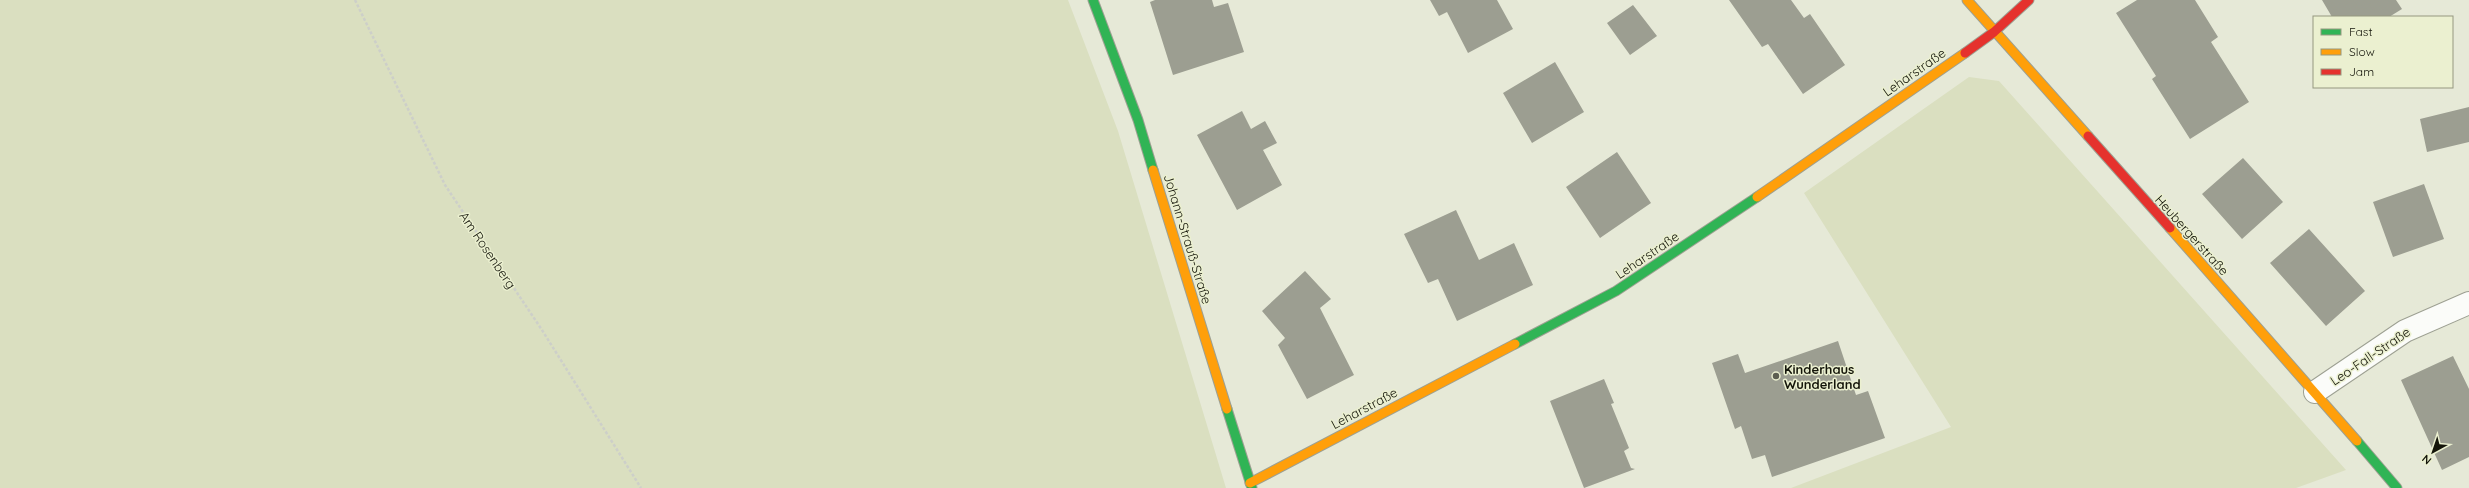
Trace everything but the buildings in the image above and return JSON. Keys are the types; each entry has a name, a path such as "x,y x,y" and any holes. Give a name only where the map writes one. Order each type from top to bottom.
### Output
{"street":[{"name":"Johann-Strauß-Straße","path":"1093,0 1138,120 1251,485"},
{"name":"Heubergerstraße","path":"1967,0 2315,392 2397,488"},
{"name":"Leharstraße","path":"1251,485 1616,291 1804,166 1994,32 2029,0"},
{"name":"Leo-Fall-Straße","path":"2315,392 2404,331 2469,303"}],"path":[{"name":"Am Rosenberg","path":"355,0 445,185 542,330 641,488"}],"green space":[{"path":"0,0 1068,0 1118,131 1226,488 0,488"},
{"path":"1969,77 1999,81 2346,470 2296,488 1791,488 1951,427 1804,193"}],"traffic: fast":[{"path":"1093,0 1138,120 1153,170"},
{"path":"1515,344 1616,291 1757,197"},
{"path":"1227,409 1252,488"},
{"path":"2357,441 2397,488"}],"traffic: slow":[{"path":"1967,0 2088,136"},
{"path":"1757,197 1965,53"},
{"path":"1153,170 1227,409"},
{"path":"2170,228 2357,441"},
{"path":"1250,483 1515,344"}],"traffic: jam":[{"path":"1965,53 1994,32 2029,0"},
{"path":"2088,136 2170,228"}],"place":[{"name":"Kinderhaus Wunderland","path":"1776,376"}]}
